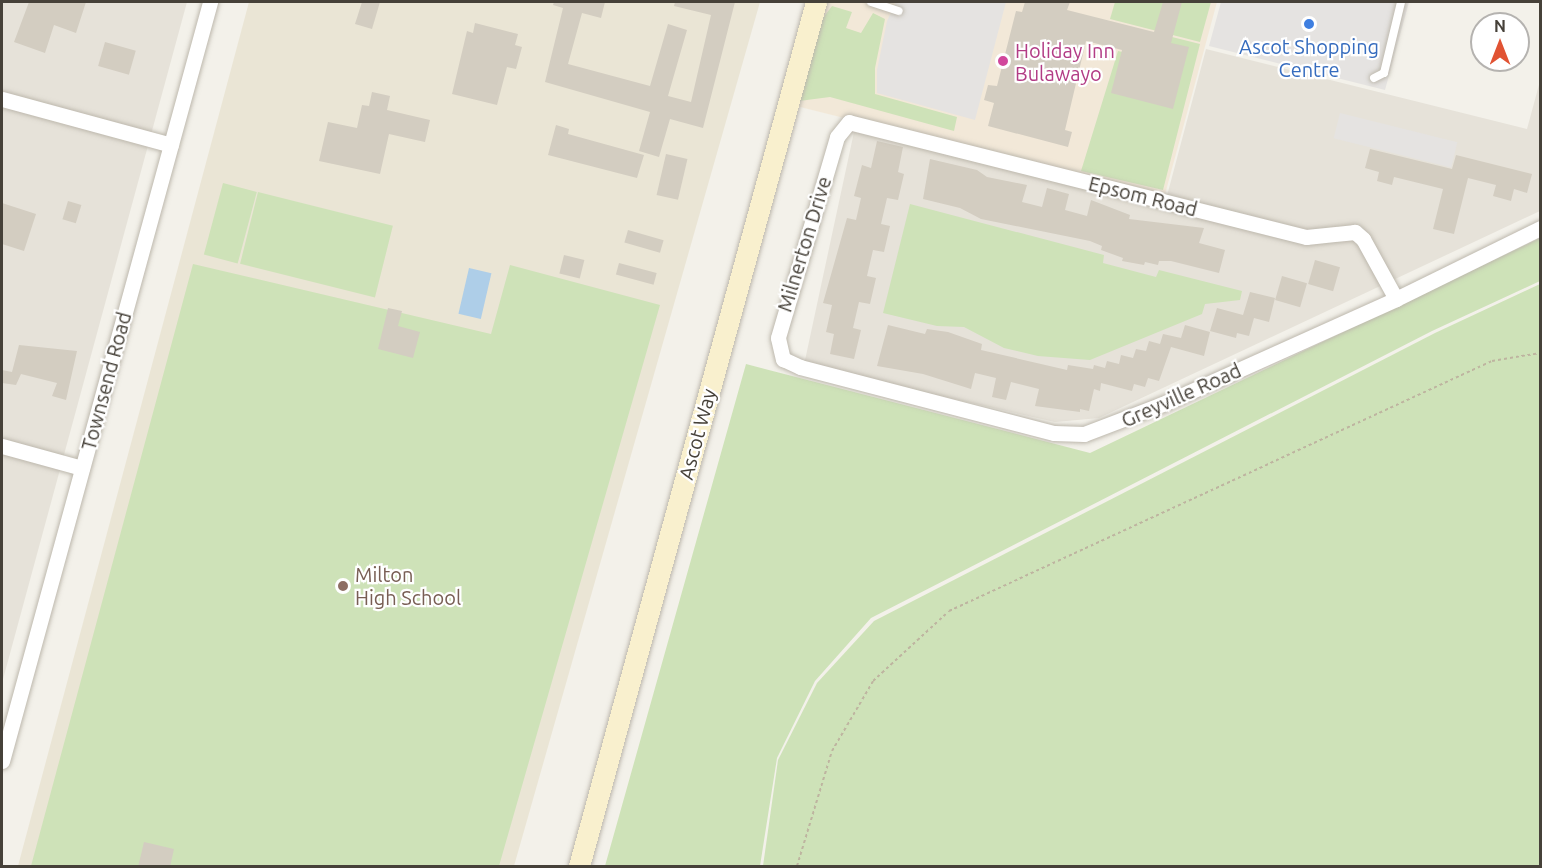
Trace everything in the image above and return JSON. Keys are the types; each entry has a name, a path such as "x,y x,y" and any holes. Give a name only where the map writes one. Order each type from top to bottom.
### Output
{"main road":[{"name":"Ascot Way","path":"579,867 816,2"}],"street":[{"name":"Townsend Road","path":"2,761 210,2"},
{"path":"2,99 171,144"},
{"name":"Epsom Road","path":"856,123 1306,237 1355,232 1363,239 1396,299"},
{"name":"Milnerton Drive","path":"800,367 783,359 779,327 837,137 841,127 856,123"},
{"name":"Greyville Road","path":"800,367 1054,433 1084,434 1165,403 1396,299 1540,228"},
{"path":"2,446 82,468"}],"lane":[{"path":"871,2 899,11"},
{"path":"1374,78 1384,74 1401,2"}],"path":[{"path":"797,867 832,751 873,681 949,611 1492,361 1540,353"}],"shaded area":[{"path":"2,2 187,2 2,683"},
{"name":"Milton High School","path":"249,2 760,2 514,866 18,866"},
{"name":"Holiday Inn Bulawayo","path":"825,2 1217,2 1164,198 792,105"},
{"path":"896,2 1006,2 975,120 877,93 877,70 887,21"},
{"name":"Ascot Shopping Centre","path":"1221,2 1409,2 1385,90 1209,46"},
{"path":"1206,49 1527,129 1540,81 1540,211 1099,418 1055,422 804,365 854,132 1164,207"},
{"path":"1340,113 1457,142 1451,168 1334,138"}],"green space":[{"path":"1115,2 1211,2 1200,42 1110,19"},
{"path":"832,6 852,12 846,28 861,33 873,13 885,19 875,68 875,94 957,117 954,131 830,97 799,101 820,22"},
{"path":"1156,33 1200,44 1163,190 1081,171 1118,51 1131,54"},
{"path":"223,183 257,192 238,264 204,254"},
{"path":"258,192 393,226 375,297 240,264"},
{"path":"910,204 1104,255 1103,263 1156,277 1159,270 1242,291 1240,300 1205,304 1202,314 1090,360 1038,356 1004,348 964,327 937,326 883,313"},
{"path":"1540,238 1540,281 1432,331 871,618 815,681 777,758 760,866 605,866 746,364 1090,453"},
{"name":"Milton High School","path":"193,264 491,334 510,265 660,305 499,866 31,866"},
{"path":"1540,284 1540,866 763,866 778,760 817,683 874,621 1435,333"}],"water":[{"path":"469,268 491,273 481,319 458,314"}],"building":[{"path":"29,2 86,2 76,33 54,25 45,53 14,42"},
{"path":"362,2 380,2 372,29 355,24"},
{"path":"554,2 605,2 601,18 582,13 568,64 650,86 668,24 687,30 668,96 691,102 711,15 674,6 675,2 735,2 703,128 670,119 659,157 639,151 650,112 545,82 563,8 553,5"},
{"path":"1025,2 1070,2 1067,10 1154,32 1163,2 1182,2 1171,43 1189,47 1173,109 1111,93 1122,50 1086,41 1065,130 1072,132 1068,147 988,126 994,103 984,100 988,85 997,86 1016,11 1022,12"},
{"path":"475,23 518,34 515,45 522,47 516,69 507,67 497,105 452,94 467,31 473,33"},
{"path":"105,42 136,51 129,75 98,66"},
{"path":"372,92 390,96 387,110 430,120 425,142 389,134 380,174 319,161 328,122 357,128 362,105 369,106"},
{"path":"556,125 569,129 568,134 644,155 637,178 548,155"},
{"path":"877,141 903,147 898,172 904,174 898,200 887,198 881,224 890,226 884,252 873,250 867,276 876,278 870,304 859,302 853,328 861,330 854,359 830,354 834,334 826,332 832,305 823,303 847,218 856,220 861,198 854,196 862,165 871,168"},
{"path":"1370,149 1452,169 1456,155 1532,174 1527,193 1514,189 1511,201 1493,196 1496,185 1468,178 1454,234 1433,229 1443,189 1394,177 1392,185 1377,181 1379,172 1365,168"},
{"path":"666,154 687,159 678,200 657,195"},
{"path":"930,159 977,170 987,177 1027,185 1022,202 1042,207 1047,188 1069,194 1065,210 1087,216 1091,200 1130,215 1129,219 1204,228 1199,243 1225,250 1219,273 1171,261 1159,261 1158,265 1145,262 1144,265 1122,261 1123,258 1101,250 1102,246 1090,241 981,219 960,208 923,199"},
{"path":"68,201 81,205 76,223 62,219"},
{"path":"2,203 36,214 24,251 2,244"},
{"path":"628,230 664,240 660,253 624,242"},
{"path":"564,255 584,260 580,279 559,273"},
{"path":"1315,260 1340,267 1333,291 1308,284"},
{"path":"619,263 657,273 654,285 616,275"},
{"path":"1282,276 1307,283 1300,307 1275,300"},
{"path":"1250,292 1275,298 1269,322 1254,318 1249,336 1237,333 1236,338 1210,331 1217,308 1243,315"},
{"path":"388,308 402,311 398,326 420,332 413,358 378,349"},
{"path":"888,325 925,334 927,329 948,332 982,344 981,350 1067,370 1068,365 1093,369 1094,365 1105,368 1107,361 1119,364 1121,355 1133,358 1136,349 1146,351 1149,341 1160,344 1163,334 1181,338 1185,325 1210,332 1204,356 1171,347 1159,381 1148,378 1145,387 1134,384 1132,391 1101,383 1100,391 1094,389 1089,411 1080,409 1080,412 1035,406 1039,389 1011,382 1006,400 992,397 996,378 975,373 971,389 923,374 877,366"},
{"path":"19,345 77,351 66,400 52,396 57,383 21,374 16,385 2,383 2,370 12,372"},
{"path":"144,842 174,849 170,867 138,867"}],"place":[{"name":"Ascot Shopping Centre","path":"1309,24"},
{"name":"Holiday Inn Bulawayo","path":"1003,61"},
{"name":"Milton High School","path":"343,586"}]}
